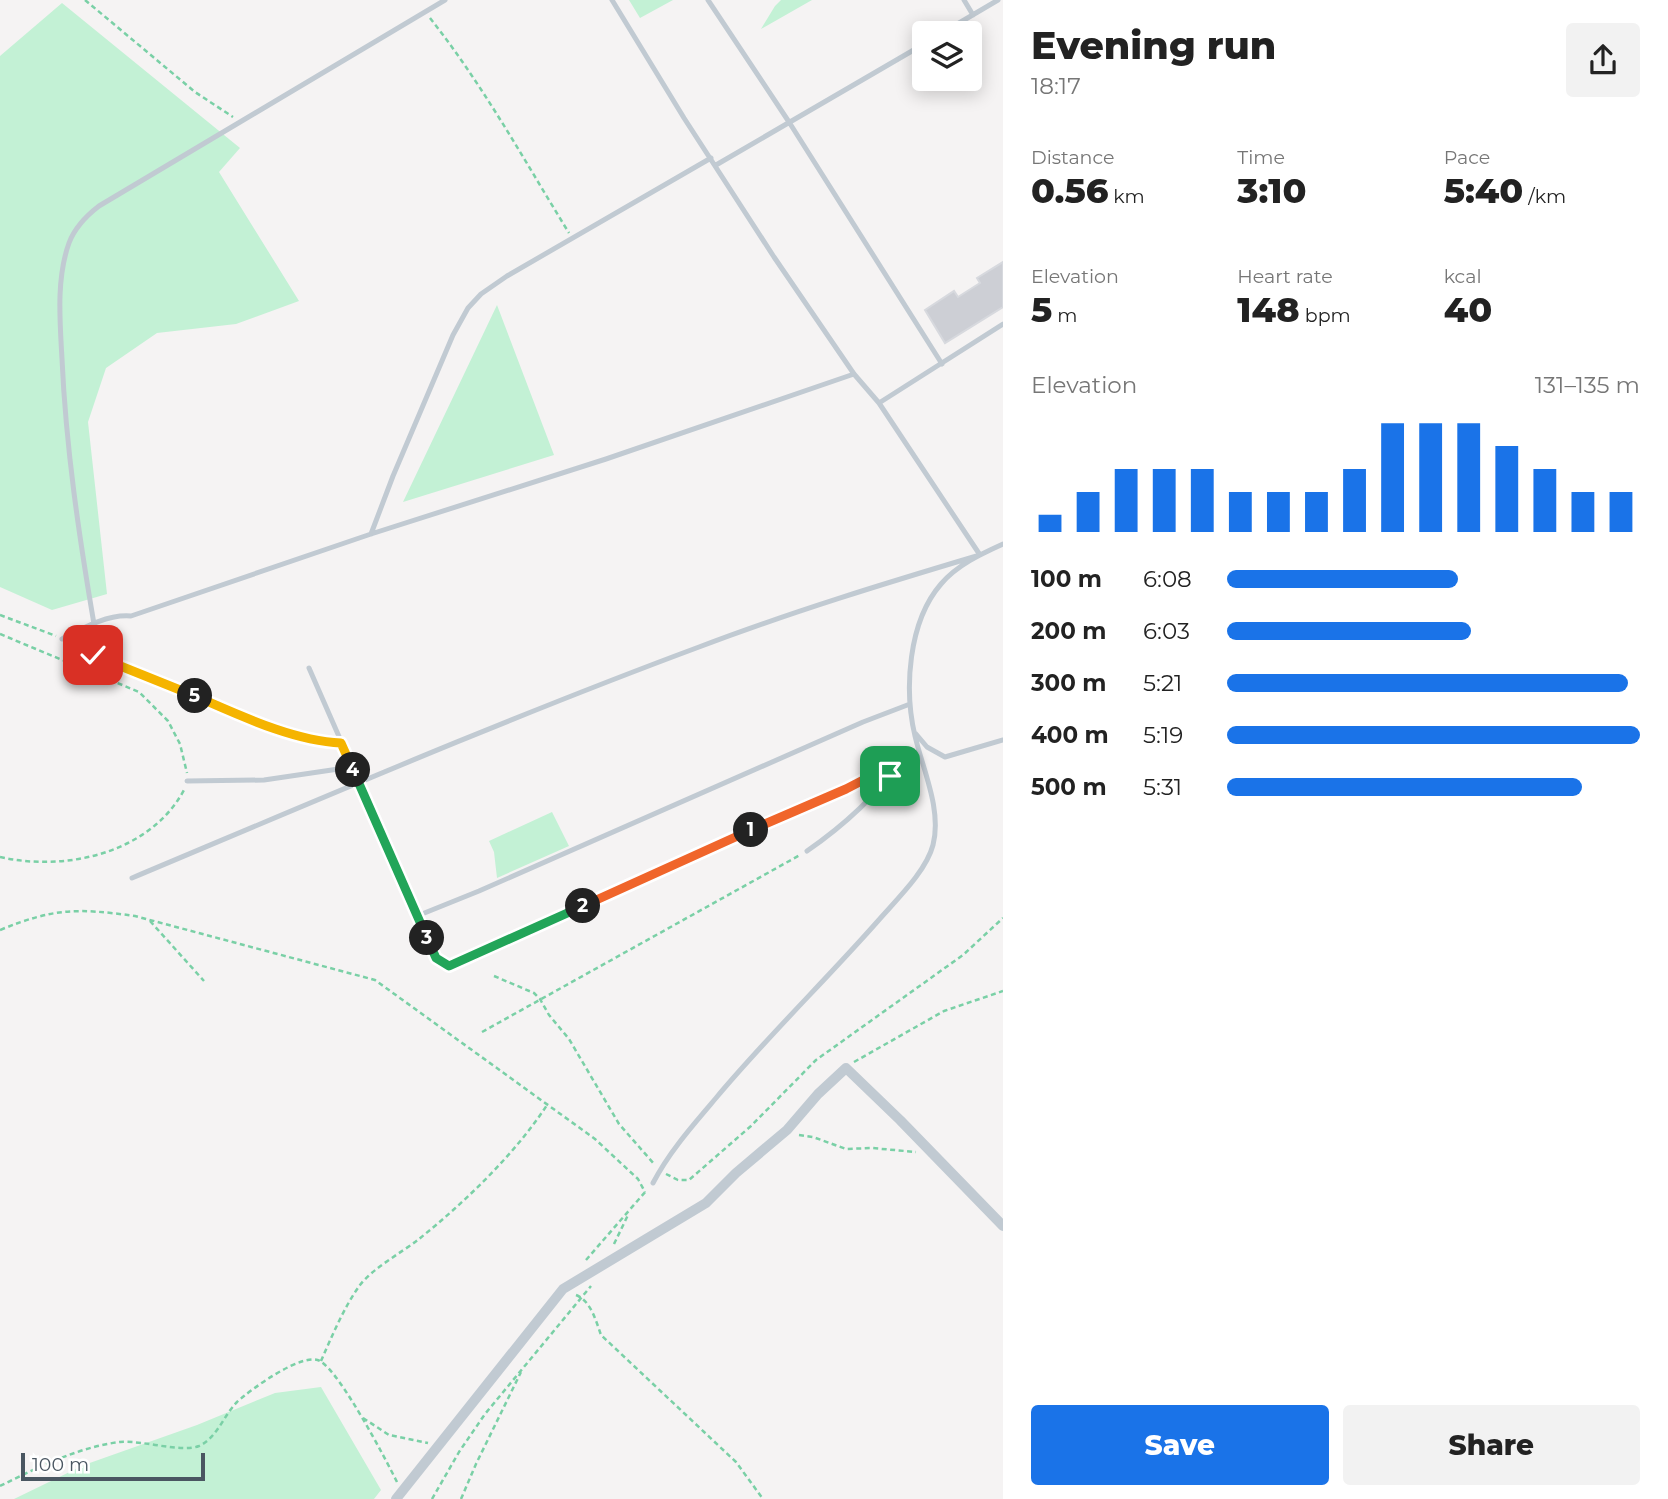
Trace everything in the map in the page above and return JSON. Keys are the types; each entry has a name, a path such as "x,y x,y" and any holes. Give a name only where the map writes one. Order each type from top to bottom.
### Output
{"street":[{"path":"399,1495 563,1289 706,1203 787,1129 818,1094 846,1069 933,1153 1003,1226"}],"lane":[{"path":"94,624 78,520 64,394 61,293 63,266 69,243 86,216 99,206 445,0"},
{"path":"612,0 774,257 854,374 879,403 980,555"},
{"path":"708,0 789,122 942,364"},
{"path":"964,0 973,15"},
{"path":"963,21 998,0"},
{"path":"716,165 912,51"},
{"path":"372,534 393,476 453,335 468,308 491,286 711,158"},
{"path":"879,403 1003,324"},
{"path":"62,639 94,624 121,615 131,616 854,374"},
{"path":"653,1183 673,1151 734,1077 865,935 926,862 933,845 935,825 910,704 912,649 927,607 940,585 951,574 980,555 1003,544"},
{"path":"132,878 491,729 700,647 980,555"},
{"path":"309,668 436,958 449,966 846,789 919,751"},
{"path":"417,916 777,758 910,704"},
{"path":"914,732 927,747 945,757 1003,740"},
{"path":"807,851 849,820 880,789 900,761"},
{"path":"187,781 264,780 352,767"}],"path":[{"path":"85,0 195,92 240,122"},
{"path":"425,12 474,78 573,238"},
{"path":"0,615 243,716 305,738 341,743"},
{"path":"0,634 139,692 168,721 183,753 187,781 175,807 160,823 121,846 91,856 44,862 22,862 0,857"},
{"path":"93,655 93,672"},
{"path":"482,1032 807,851"},
{"path":"0,930 30,918 73,910 104,911 148,919 375,980 595,1139 638,1179 645,1192"},
{"path":"148,919 204,981"},
{"path":"846,1069 874,1049 944,1011 1003,991"},
{"path":"321,1361 361,1283 420,1238 512,1152 548,1104"},
{"path":"787,1129 846,1149 872,1148 933,1153"},
{"path":"579,1269 653,1183"},
{"path":"432,1499 485,1414 583,1298 605,1265 630,1209"},
{"path":"563,1289 583,1298 594,1314 601,1335 736,1462 764,1499"},
{"path":"461,1499 524,1367 526,1354"},
{"path":"0,1486 75,1453 119,1442 136,1441 188,1448 198,1446 207,1441 237,1403 254,1388 299,1363 312,1359 321,1361 331,1371 361,1417 399,1495"},
{"path":"361,1417 389,1435 438,1444"}],"green space":[{"path":"629,0 673,0 640,18"},
{"path":"781,0 812,0 761,29 775,6"},
{"path":"62,3 240,148 219,172 299,301 236,324 157,333 106,368 88,422 107,594 52,610 0,587 0,56"},
{"path":"497,305 554,455 403,502"},
{"path":"552,812 569,846 497,878 494,852 489,841"},
{"path":"321,1387 381,1490 374,1499 14,1499 84,1465 197,1425 275,1393"}],"building":[{"path":"1003,262 1003,307 945,343 925,310 954,291 958,297 980,283 977,278"}],"route":[{"path":"93,655 231,712 305,738 341,743 436,958 449,966 846,789 900,761 890,776"}]}
